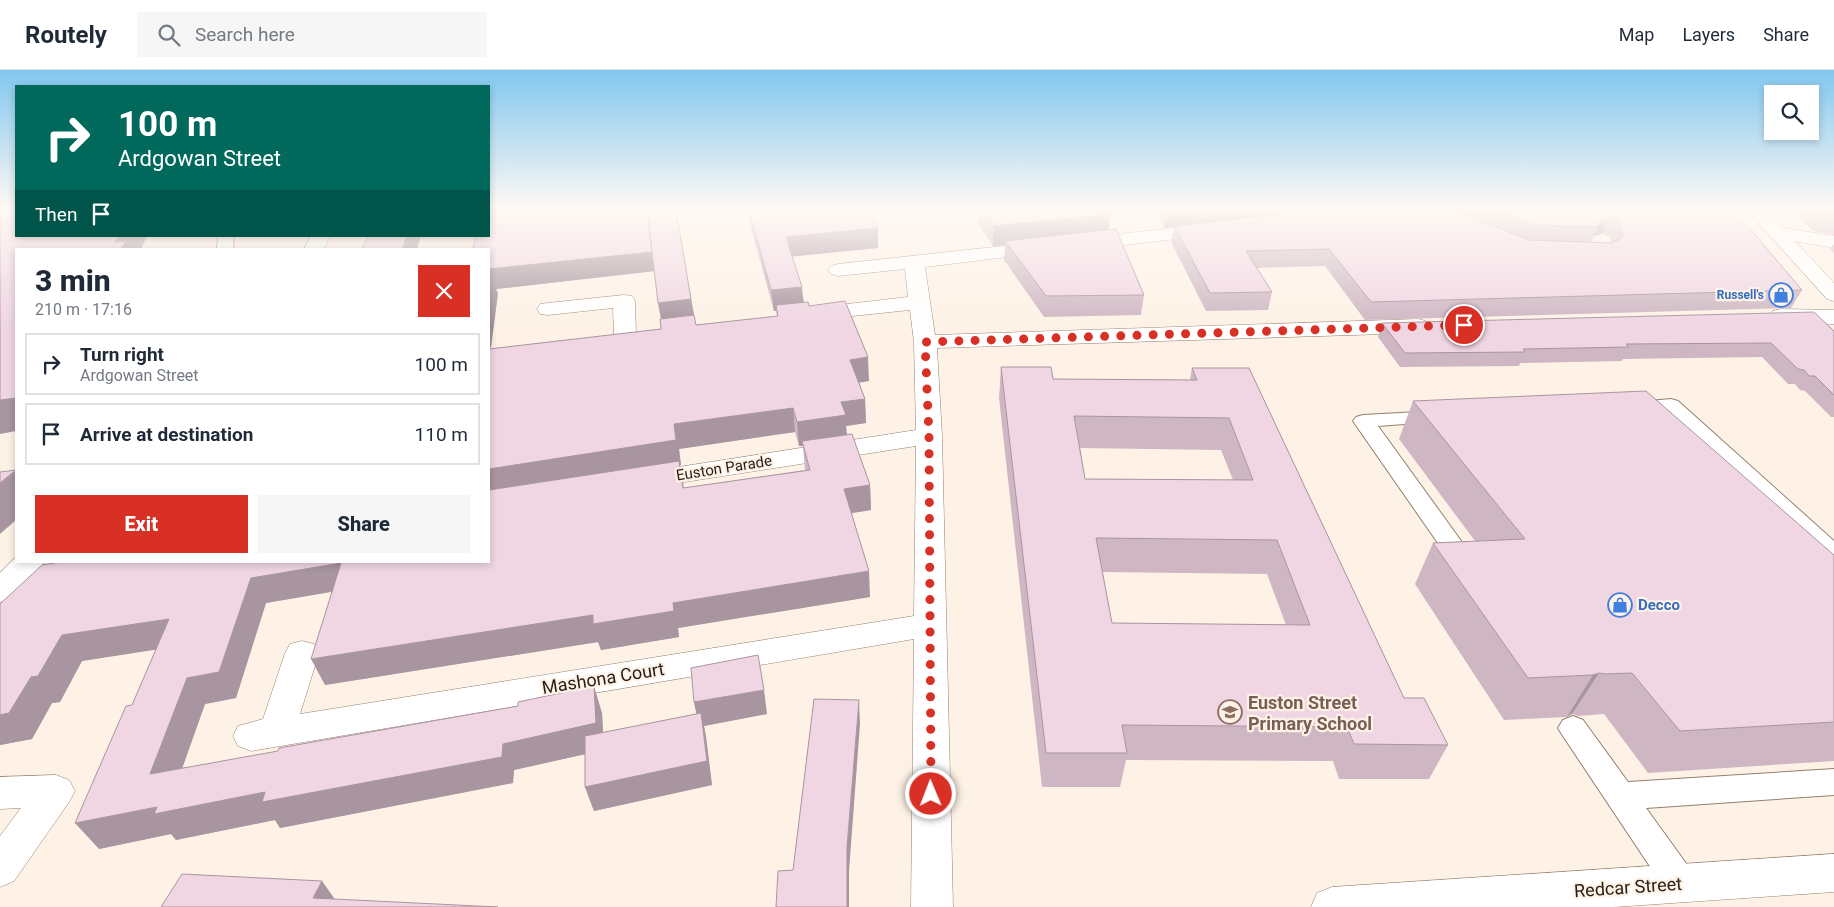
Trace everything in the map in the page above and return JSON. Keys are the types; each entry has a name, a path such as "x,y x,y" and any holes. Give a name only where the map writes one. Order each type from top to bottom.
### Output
{"street":[{"path":"838,270 1036,249"},
{"path":"1793,249 1834,295"},
{"path":"914,262 925,342 929,436 932,907"},
{"path":"548,309 624,301 625,337"},
{"path":"793,316 921,302"},
{"path":"1760,316 1834,317"},
{"path":"925,342 1437,326"},
{"name":"Euston Parade","path":"624,484 929,436"},
{"path":"0,591 26,565 61,564"},
{"name":"Mashona Court","path":"302,654 264,734 929,625"},
{"path":"0,793 56,791 0,868"},
{"name":"Redcar Street","path":"1332,907 1834,874"}],"lane":[{"path":"1611,408 1671,406 1834,556"},
{"path":"1452,416 1363,421 1464,563"},
{"path":"1573,728 1681,884"},
{"path":"1621,796 1834,782"}],"building":[{"path":"0,249 15,249 15,398 0,400"},
{"path":"490,249 652,249 652,252 490,269"},
{"path":"652,249 683,249 691,299 658,303"},
{"path":"760,249 790,249 802,287 771,290"},
{"path":"1011,249 1125,249 1144,295 1046,296"},
{"path":"1186,249 1327,249 1246,251 1272,292 1210,293"},
{"path":"1329,249 1767,249 1802,290 1371,302"},
{"path":"845,301 868,357 850,360 865,399 841,402 846,415 797,422 793,408 674,424 676,440 490,469 490,349 661,329 660,319 694,315 696,325 778,316 776,305 808,302 809,306"},
{"path":"1814,312 1834,331 1834,395 1815,376 1809,376 1804,370 1798,369 1771,343 1626,344 1629,347 1523,349 1525,352 1405,353 1382,323"},
{"path":"1001,367 1051,367 1053,379 1197,380 1192,368 1249,368 1404,698 1424,698 1448,745 1354,744 1347,727 1122,725 1127,753 1046,753","holes":["1074,416 1229,418 1253,480 1085,479","1096,538 1277,540 1310,625 1112,623"]},
{"name":"Decco","path":"1646,391 1834,555 1834,722 1680,731 1632,673 1599,673 1593,675 1528,678 1433,543 1525,539 1413,401"},
{"path":"852,434 870,485 844,489 869,571 673,603 674,611 593,624 593,615 311,659 341,563 490,563 490,490 679,461 683,488 810,470 802,441"},
{"path":"15,470 0,483 0,472"},
{"path":"54,563 341,563 251,578 219,672 187,678 150,774 278,751 279,748 518,706 518,702 594,686 596,723 503,744 502,757 262,802 265,792 154,814 157,807 75,823 126,706 132,705 169,619 62,635 38,676 31,677 9,713 0,715 0,604 42,565"},
{"path":"758,655 764,690 694,702 691,668"},
{"path":"814,699 859,700 847,847 847,907 776,907 778,871 793,870"},
{"path":"701,713 707,761 585,787 585,736"},
{"path":"182,874 322,881 313,898 498,907 161,907"}],"place":[{"name":"Russell's","path":"1781,295"},
{"name":"Decco","path":"1620,605"},
{"name":"Euston Street Primary School","path":"1230,712"}],"route":[{"path":"931,794 929,436 925,342 1464,325"}]}
